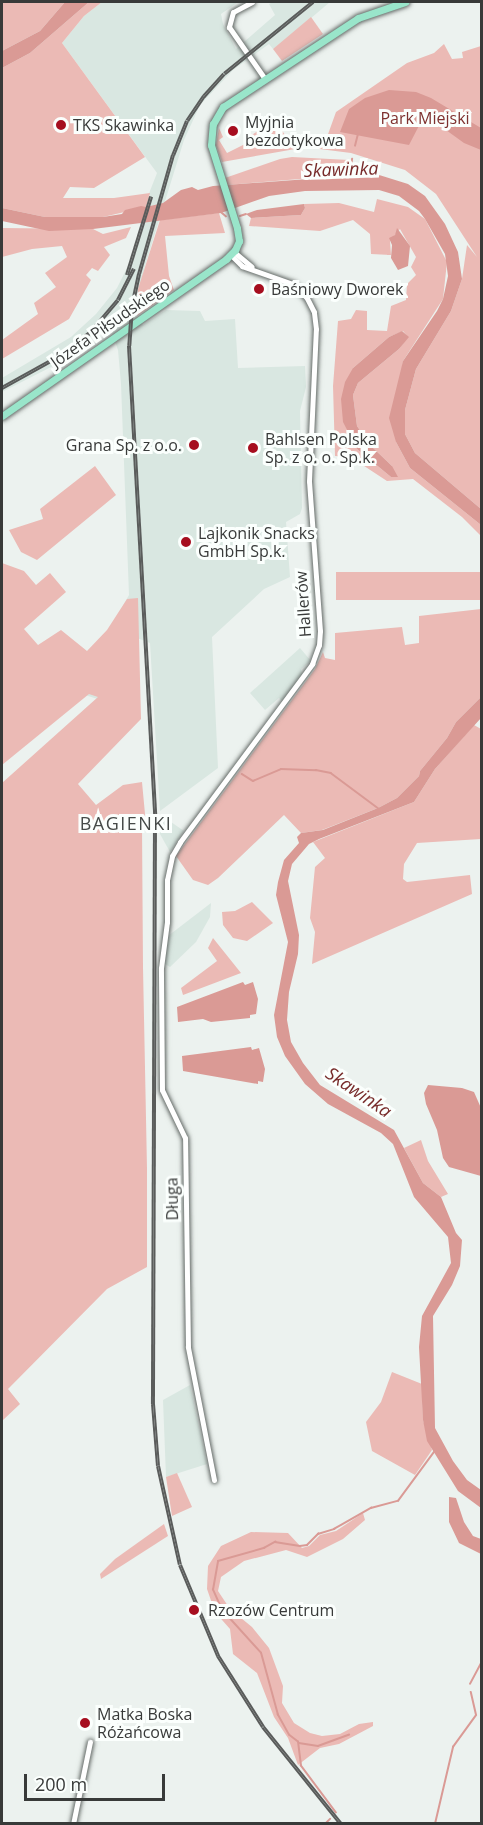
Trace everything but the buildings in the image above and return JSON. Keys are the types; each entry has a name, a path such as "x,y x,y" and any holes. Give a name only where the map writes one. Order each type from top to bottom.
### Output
{"main road":[{"path":"232,254 239,241 237,228 211,142 217,116 230,100 362,16 405,2"},
{"name":"Józefa Piłsudskiego","path":"2,416 232,254"}],"street":[{"path":"252,2 233,12 229,27 265,79"},
{"name":"Hallerów","path":"167,921 167,880 176,848 307,671 319,645 309,481 315,317 307,298 298,287 285,279 256,270 232,254"},
{"name":"Długa","path":"167,921 161,968 162,1090 184,1138 188,1347 214,1480"},
{"path":"73,1824 90,1742"}],"shaded area":[{"path":"65,2 89,2 30,53 2,68 2,51 40,31"},
{"path":"102,2 238,2 221,14 223,24 236,49 275,15 269,4 273,2 330,2 278,46 273,49 269,44 233,70 200,105 184,140 145,266 135,314 143,325 166,310 200,311 205,321 235,319 238,368 305,366 306,387 300,411 302,508 300,514 286,522 290,577 264,589 212,637 218,768 160,811 150,643 137,638 104,701 69,690 106,636 129,595 121,384 118,350 112,333 106,325 53,366 2,392 2,378 71,337 96,314 117,288 131,260 148,196 157,173 62,43 84,16"},
{"path":"389,90 416,92 431,98 481,128 481,150 464,143 428,117 422,120 409,145 340,132 349,109 365,98"},
{"path":"376,174 408,184 425,196 445,224 458,252 462,279 451,311 416,369 405,410 405,434 415,453 481,509 481,525 410,468 396,442 389,418 403,361 437,311 443,299 448,276 445,254 425,219 419,211 399,196 379,190 305,191 269,196 221,213 93,229 49,231 2,221 2,208 45,217 103,217 122,214 125,210 141,206 163,203 181,190 192,187 198,190 213,186"},
{"path":"304,204 305,208 301,215 251,218 246,214 257,210"},
{"path":"397,228 410,246 408,266 398,270 391,258 392,245 389,238 395,235"},
{"path":"402,331 409,337 399,349 358,383 353,395 357,426 370,445 392,466 398,477 391,477 357,449 343,422 341,399 345,382 353,368 389,337"},
{"path":"300,648 311,661 301,669 302,675 282,701 279,698 265,710 250,693"},
{"path":"481,697 481,718 435,769 414,802 309,844 292,864 288,881 299,935 298,954 289,992 287,1020 291,1042 320,1085 394,1130 423,1183 441,1197 456,1233 462,1240 460,1266 452,1285 433,1316 435,1428 453,1461 467,1480 481,1490 481,1508 458,1491 427,1441 423,1420 419,1347 422,1316 451,1263 448,1237 414,1197 393,1144 381,1133 328,1104 305,1084 285,1056 277,1037 274,1015 288,942 276,895 284,860 299,843 297,837 301,833 323,830 397,798 419,776 420,771 447,738 456,722"},
{"path":"159,819 171,822 184,831 170,852 160,834"},
{"path":"211,903 210,917 196,942 170,967 165,964 168,936"},
{"path":"243,982 245,985 253,982 258,999 256,1014 250,1015 250,1018 211,1022 203,1019 178,1022 177,1007"},
{"path":"251,1047 252,1050 259,1048 265,1069 263,1082 258,1081 258,1084 183,1071 182,1056"},
{"path":"428,1085 462,1088 474,1092 481,1108 481,1176 449,1167 443,1158 437,1130 426,1104 424,1093"},
{"path":"190,1385 207,1464 166,1477 163,1400"},
{"path":"449,1497 456,1498 464,1522 473,1536 481,1539 481,1554 459,1543 449,1522"}],"green space":[{"path":"2,2 65,2 40,31 2,51"},
{"name":"TKS Skawinka","path":"89,2 102,2 84,16 62,43 145,157 94,188 70,187 63,198 114,198 150,193 146,207 103,217 45,217 2,208 2,68 30,53"},
{"path":"311,17 323,34 282,61 273,49"},
{"name":"Park Miejski","path":"444,44 452,59 463,58 462,52 481,46 481,509 415,453 405,434 405,410 416,369 451,311 462,279 467,245 477,257 436,194 405,170 351,153 304,147 327,137 336,112 407,63 434,53"},
{"path":"275,120 291,144 298,143 301,148 222,162 216,145 219,128 223,137 219,140 227,153 251,141 250,136"},
{"path":"292,157 349,160 348,175 227,185 225,178"},
{"path":"377,199 408,207 425,219 447,262 443,299 403,361 396,442 410,468 481,525 481,536 462,517 413,479 387,481 358,462 356,457 335,456 333,386 338,321 351,319 356,310 367,311 367,330 387,331 391,306 406,300 407,284 416,275 411,267 416,257 400,229 390,241 391,255 371,254 370,234 353,220 320,231 249,226 251,218 301,215 305,208 304,204 339,203 374,212","holes":["403,331 408,337 399,349 358,383 353,395 357,426 370,445 392,466 391,477 357,449 354,439 348,435 353,368 389,337"]},
{"path":"219,213 225,233 165,236 169,276 174,290 137,316 138,289 160,220"},
{"path":"131,227 126,238 104,247 110,255 98,271 92,268 86,275 91,280 69,319 2,359 2,340 38,314 34,303 56,287 45,273 67,257 62,246 32,249 2,257 2,228 93,229 103,234"},
{"path":"95,466 116,495 37,560 21,552 9,530 43,519 40,509"},
{"path":"2,563 24,571 36,585 50,573 66,592 24,629 38,645 61,630 87,651 107,630 127,599 138,598 141,719 78,784 96,805 123,785 142,782 145,814 142,826 147,1267 107,1289 8,1389 20,1404 2,1421 2,783 98,697 89,694 2,765"},
{"path":"336,572 481,572 481,600 336,600"},
{"path":"481,609 481,697 456,722 447,738 420,771 419,776 397,798 322,830 301,833 284,815 218,878 208,885 193,880 176,856 315,669 323,652 325,658 335,660 335,633 402,627 405,645 419,643 419,616"},
{"path":"474,725 481,729 481,839 417,843 404,864 403,879 407,882 470,875 472,894 312,964 315,932 310,918 315,867 325,858 313,842 414,802 435,769"},
{"path":"252,902 273,923 247,941 233,938 223,925 222,912 235,911"},
{"path":"213,938 241,973 183,995 181,988 217,961 208,948"},
{"path":"421,1140 428,1161 448,1194 441,1197 423,1183 404,1148"},
{"path":"392,1372 422,1384 423,1420 432,1450 415,1475 372,1451 366,1422 381,1402"},
{"path":"177,1473 192,1507 172,1516 166,1477"},
{"path":"363,1513 365,1520 343,1539 307,1557 286,1550 244,1561 221,1577 218,1591 230,1609 252,1627 269,1648 283,1686 282,1703 294,1723 310,1733 322,1736 340,1734 359,1724 373,1722 373,1726 339,1744 320,1748 298,1765 288,1738 274,1717 257,1673 233,1654 230,1629 215,1612 207,1589 208,1566 221,1546 251,1532 288,1533 302,1548 309,1546 320,1535 336,1531"},
{"path":"164,1524 168,1536 101,1579 100,1574 115,1559"}],"waterway":[{"path":"355,146 358,134"},
{"name":"Skawinka","path":"350,176 352,159"},
{"path":"220,211 226,216"},
{"path":"240,216 246,214"},
{"path":"242,774 253,781 281,769 331,773 378,808"},
{"path":"336,1813 301,1766 298,1742 289,1735 278,1715 261,1653 222,1610 213,1590 218,1561 264,1548 275,1542 307,1545 318,1534 334,1529 371,1508 398,1501 434,1452"},
{"path":"470,1684 482,1661"},
{"path":"435,1824 453,1747 476,1715 471,1693"},
{"path":"299,1743 318,1746 349,1735"},
{"path":"325,1824 330,1819"}],"railway":[{"path":"313,2 224,74 204,96 187,121 173,155 139,274 132,307 129,346 155,817 153,1404 158,1466 180,1565 218,1656 263,1727 341,1824"},
{"path":"127,275 151,197"},
{"path":"2,388 58,357 90,333 118,300 134,269"}],"place":[{"name":"TKS Skawinka","path":"61,125"},
{"name":"Myjnia bezdotykowa","path":"233,131"},
{"name":"Baśniowy Dworek","path":"259,289"},
{"name":"Grana Sp. z o.o.","path":"194,445"},
{"name":"Bahlsen Polska Sp. z o. o. Sp.k.","path":"253,448"},
{"name":"Lajkonik Snacks GmbH Sp.k.","path":"186,542"},
{"name":"Rzozów Centrum","path":"194,1610"},
{"name":"Matka Boska Różańcowa","path":"85,1723"}],"district":[{"name":"BAGIENKI","path":"126,823"}]}
